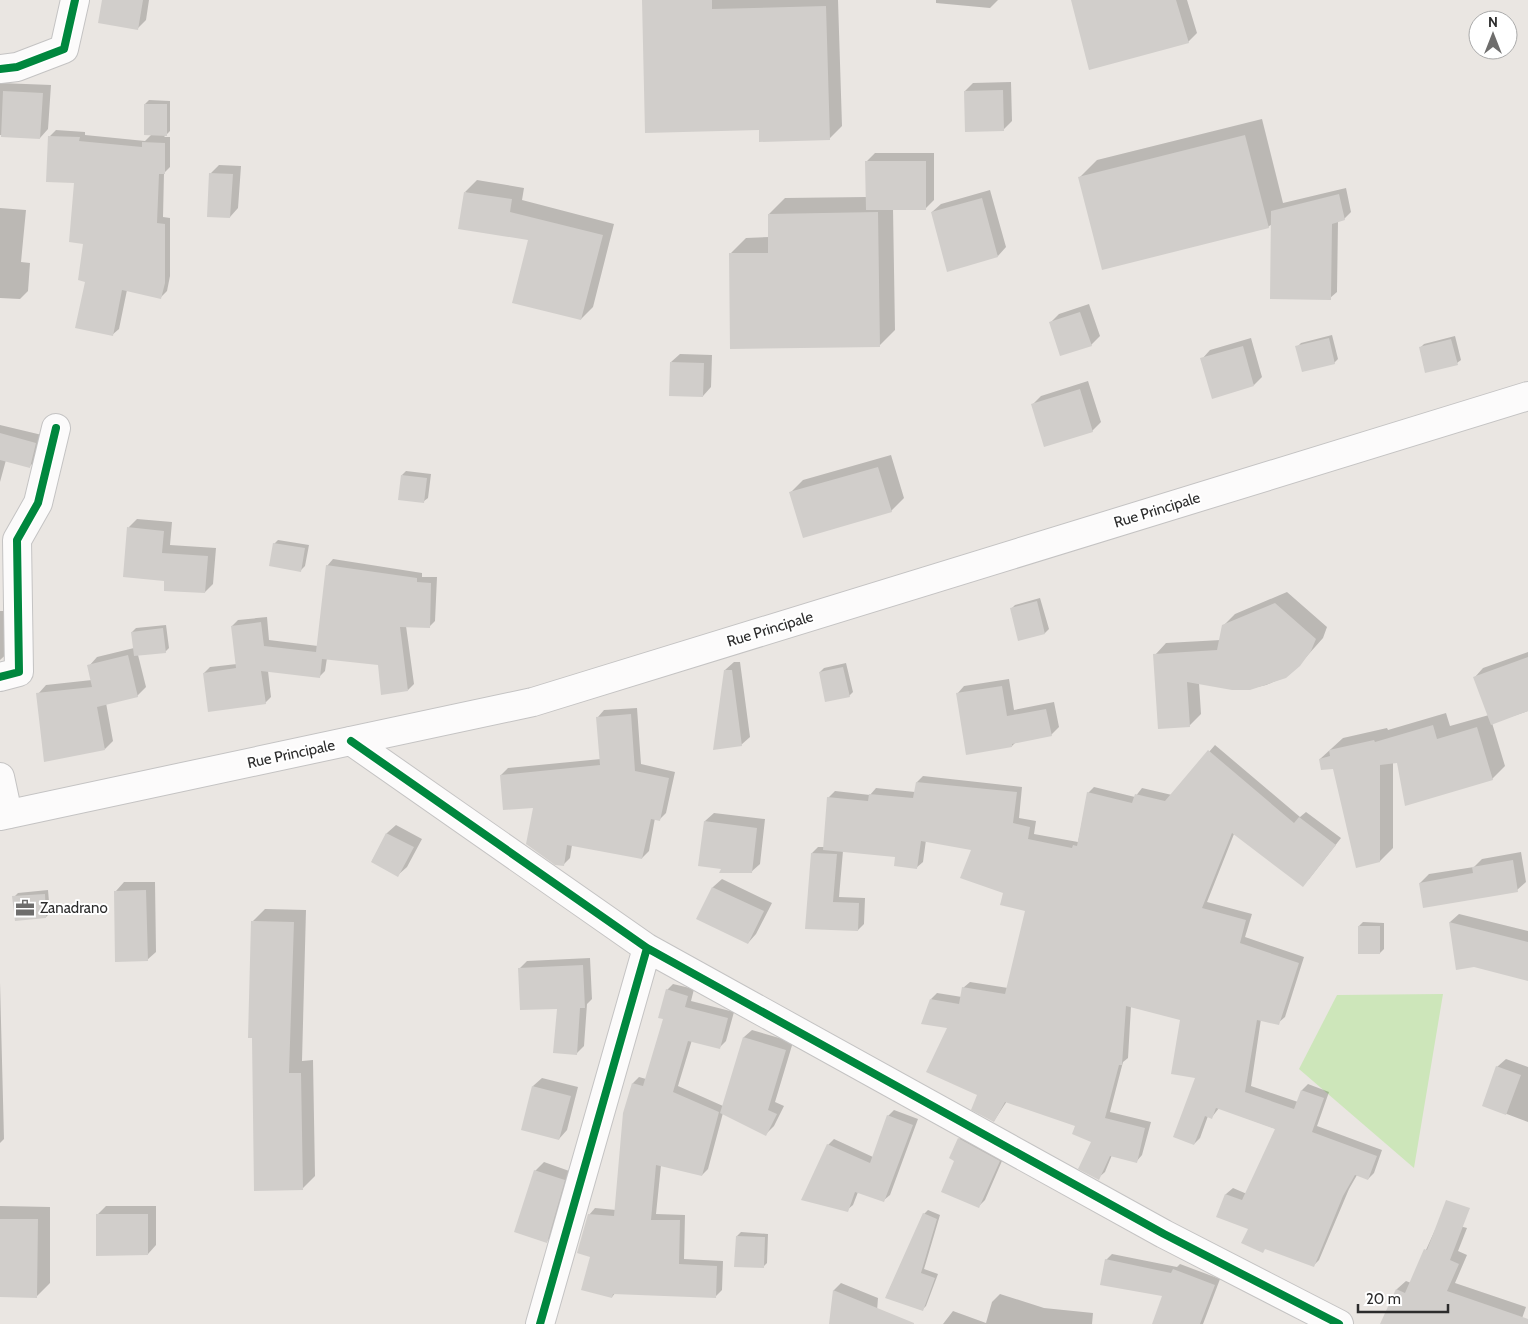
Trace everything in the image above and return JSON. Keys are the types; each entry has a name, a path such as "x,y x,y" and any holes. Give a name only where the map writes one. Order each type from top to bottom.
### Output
{"street":[{"path":"0,69 17,67 64,49 75,0"},
{"name":"Rue Principale","path":"4,815 533,702 1528,396"},
{"path":"0,676 19,672 17,540 38,503 56,428"},
{"path":"351,741 647,948 1164,1234 1339,1324"},
{"path":"0,777 4,815"},
{"path":"540,1324 647,948"}],"green space":[{"path":"1443,994 1414,1168 1299,1069 1337,995"}],"building":[{"path":"102,0 143,0 138,30 98,23"},
{"path":"642,0 712,0 712,9 826,6 830,140 759,142 759,130 645,133"},
{"path":"1071,0 1176,0 1189,43 1089,70"},
{"path":"1003,90 1004,131 965,132 964,91"},
{"path":"3,91 43,93 40,139 1,137"},
{"path":"144,104 167,104 167,136 144,135"},
{"path":"1245,135 1269,228 1102,270 1078,177"},
{"path":"48,136 80,137 79,141 142,147 142,142 165,143 165,174 159,174 157,223 165,224 165,283 161,299 122,290 113,336 75,328 85,282 78,280 83,244 69,242 74,183 46,182"},
{"path":"865,161 926,161 926,210 866,210"},
{"path":"209,173 233,174 230,218 207,217"},
{"path":"464,192 512,199 510,212 603,235 581,320 512,303 528,240 458,229"},
{"path":"1339,194 1345,220 1332,224 1331,300 1270,299 1271,211"},
{"path":"982,198 998,257 947,272 931,212"},
{"path":"878,212 880,347 730,349 729,253 768,253 768,214"},
{"path":"1080,312 1092,346 1060,356 1049,322"},
{"path":"1329,338 1335,364 1302,372 1295,346"},
{"path":"1451,339 1458,365 1425,373 1419,347"},
{"path":"1243,346 1254,386 1212,399 1200,358"},
{"path":"670,362 704,363 703,397 669,396"},
{"path":"1080,389 1093,432 1044,447 1031,404"},
{"path":"0,433 36,443 30,468 0,460"},
{"path":"878,467 892,512 803,538 789,492"},
{"path":"401,475 427,478 424,503 398,500"},
{"path":"127,527 164,531 162,553 208,556 205,593 164,591 164,581 123,577"},
{"path":"273,543 305,548 301,572 269,566"},
{"path":"326,565 417,578 417,582 431,583 430,628 400,627 408,691 381,695 378,665 322,659 320,678 261,671 266,704 208,712 203,673 236,668 231,626 261,622 264,646 316,652"},
{"path":"1037,601 1045,634 1018,641 1010,608"},
{"path":"1275,603 1316,639 1311,651 1300,666 1286,678 1250,690 1232,690 1187,682 1190,727 1158,729 1153,654 1217,650 1222,625"},
{"path":"163,628 166,653 134,656 131,632"},
{"path":"128,655 138,697 97,707 105,750 44,762 36,693 92,687 87,665"},
{"path":"1528,657 1528,711 1491,725 1473,677"},
{"path":"843,667 850,697 825,702 819,672"},
{"path":"724,670 732,670 742,746 713,750"},
{"path":"1002,686 1007,716 1046,709 1052,736 1012,744 1012,747 966,755 956,693"},
{"path":"631,714 635,771 669,778 660,821 651,819 642,859 567,845 564,866 555,865 526,844 533,808 503,810 500,775 600,765 596,717"},
{"path":"1433,725 1437,739 1477,727 1493,780 1405,806 1397,763 1380,765 1380,862 1356,868 1333,769 1321,770 1319,759 1330,756 1329,750 1374,740 1375,742"},
{"path":"1208,750 1294,823 1299,817 1336,845 1303,887 1232,833 1202,908 1246,920 1240,943 1299,963 1279,1025 1257,1020 1245,1092 1294,1109 1301,1090 1324,1098 1312,1132 1377,1156 1368,1180 1355,1175 1343,1196 1314,1267 1265,1249 1263,1253 1241,1243 1248,1229 1216,1217 1225,1194 1242,1200 1275,1129 1216,1108 1212,1119 1205,1116 1194,1145 1173,1137 1195,1078 1171,1074 1180,1020 1126,1006 1122,1065 1119,1065 1105,1118 1145,1128 1137,1163 1110,1156 1099,1180 1078,1169 1091,1142 1072,1134 1075,1126 1005,1102 994,1122 971,1110 977,1095 926,1072 947,1028 921,1024 930,999 959,1004 962,987 1005,994 1025,911 1000,905 1003,893 960,878 971,850 921,841 917,869 894,866 895,857 823,850 827,797 868,801 869,794 913,798 916,782 1017,792 1013,823 1030,827 1028,839 1072,848 1073,845 1077,846 1087,792 1132,803 1135,794 1165,801"},
{"path":"704,821 757,828 752,873 719,873 721,869 698,866"},
{"path":"386,833 414,847 398,877 371,862"},
{"path":"811,853 837,854 833,902 859,903 858,931 805,929"},
{"path":"1513,860 1518,892 1423,908 1419,883 1473,873 1472,867"},
{"path":"712,887 764,911 748,944 696,919"},
{"path":"146,890 148,961 115,962 114,891"},
{"path":"45,894 46,918 15,921 12,896"},
{"path":"251,921 294,922 289,1073 301,1073 303,1190 254,1191 252,1038 248,1038"},
{"path":"1449,922 1528,942 1528,981 1474,967 1456,970"},
{"path":"1358,926 1380,926 1380,954 1358,954"},
{"path":"583,965 585,1008 580,1008 577,1055 553,1053 557,1009 520,1010 518,968"},
{"path":"666,989 688,996 685,1007 728,1018 720,1049 688,1041 673,1092 719,1112 702,1176 656,1165 651,1220 680,1220 679,1264 717,1266 716,1298 613,1294 612,1298 581,1290 590,1257 577,1253 588,1214 614,1216 623,1113 632,1083 643,1086 663,1019 658,1018"},
{"path":"743,1037 786,1050 768,1110 777,1114 766,1136 720,1113"},
{"path":"1496,1066 1521,1075 1506,1115 1482,1106"},
{"path":"532,1086 571,1096 559,1140 521,1130"},
{"path":"887,1115 913,1125 884,1202 855,1192 848,1212 801,1200 827,1144 870,1163"},
{"path":"958,1138 1000,1161 979,1208 941,1192 954,1161 949,1158"},
{"path":"534,1170 565,1180 547,1243 514,1232"},
{"path":"1446,1200 1470,1208 1450,1260 1459,1264 1447,1291 1528,1319 1528,1324 1380,1324 1396,1289 1405,1293 1424,1249 1427,1250"},
{"path":"923,1213 937,1219 921,1273 935,1278 923,1311 885,1298"},
{"path":"96,1214 148,1214 148,1255 96,1256"},
{"path":"0,1219 38,1219 37,1298 0,1297"},
{"path":"736,1236 765,1237 764,1268 734,1267"},
{"path":"1105,1259 1171,1273 1173,1269 1215,1285 1200,1324 1152,1324 1162,1296 1100,1285"},
{"path":"833,1290 914,1323 914,1324 829,1324"}],"cycle path":[{"path":"0,69 17,67 64,49 75,0"},
{"path":"0,677 19,672 17,540 38,503 56,428"},
{"path":"351,741 647,948 1164,1234 1339,1324"},
{"path":"540,1324 647,948"}],"place":[{"name":"Zanadrano","path":"25,908"}]}
